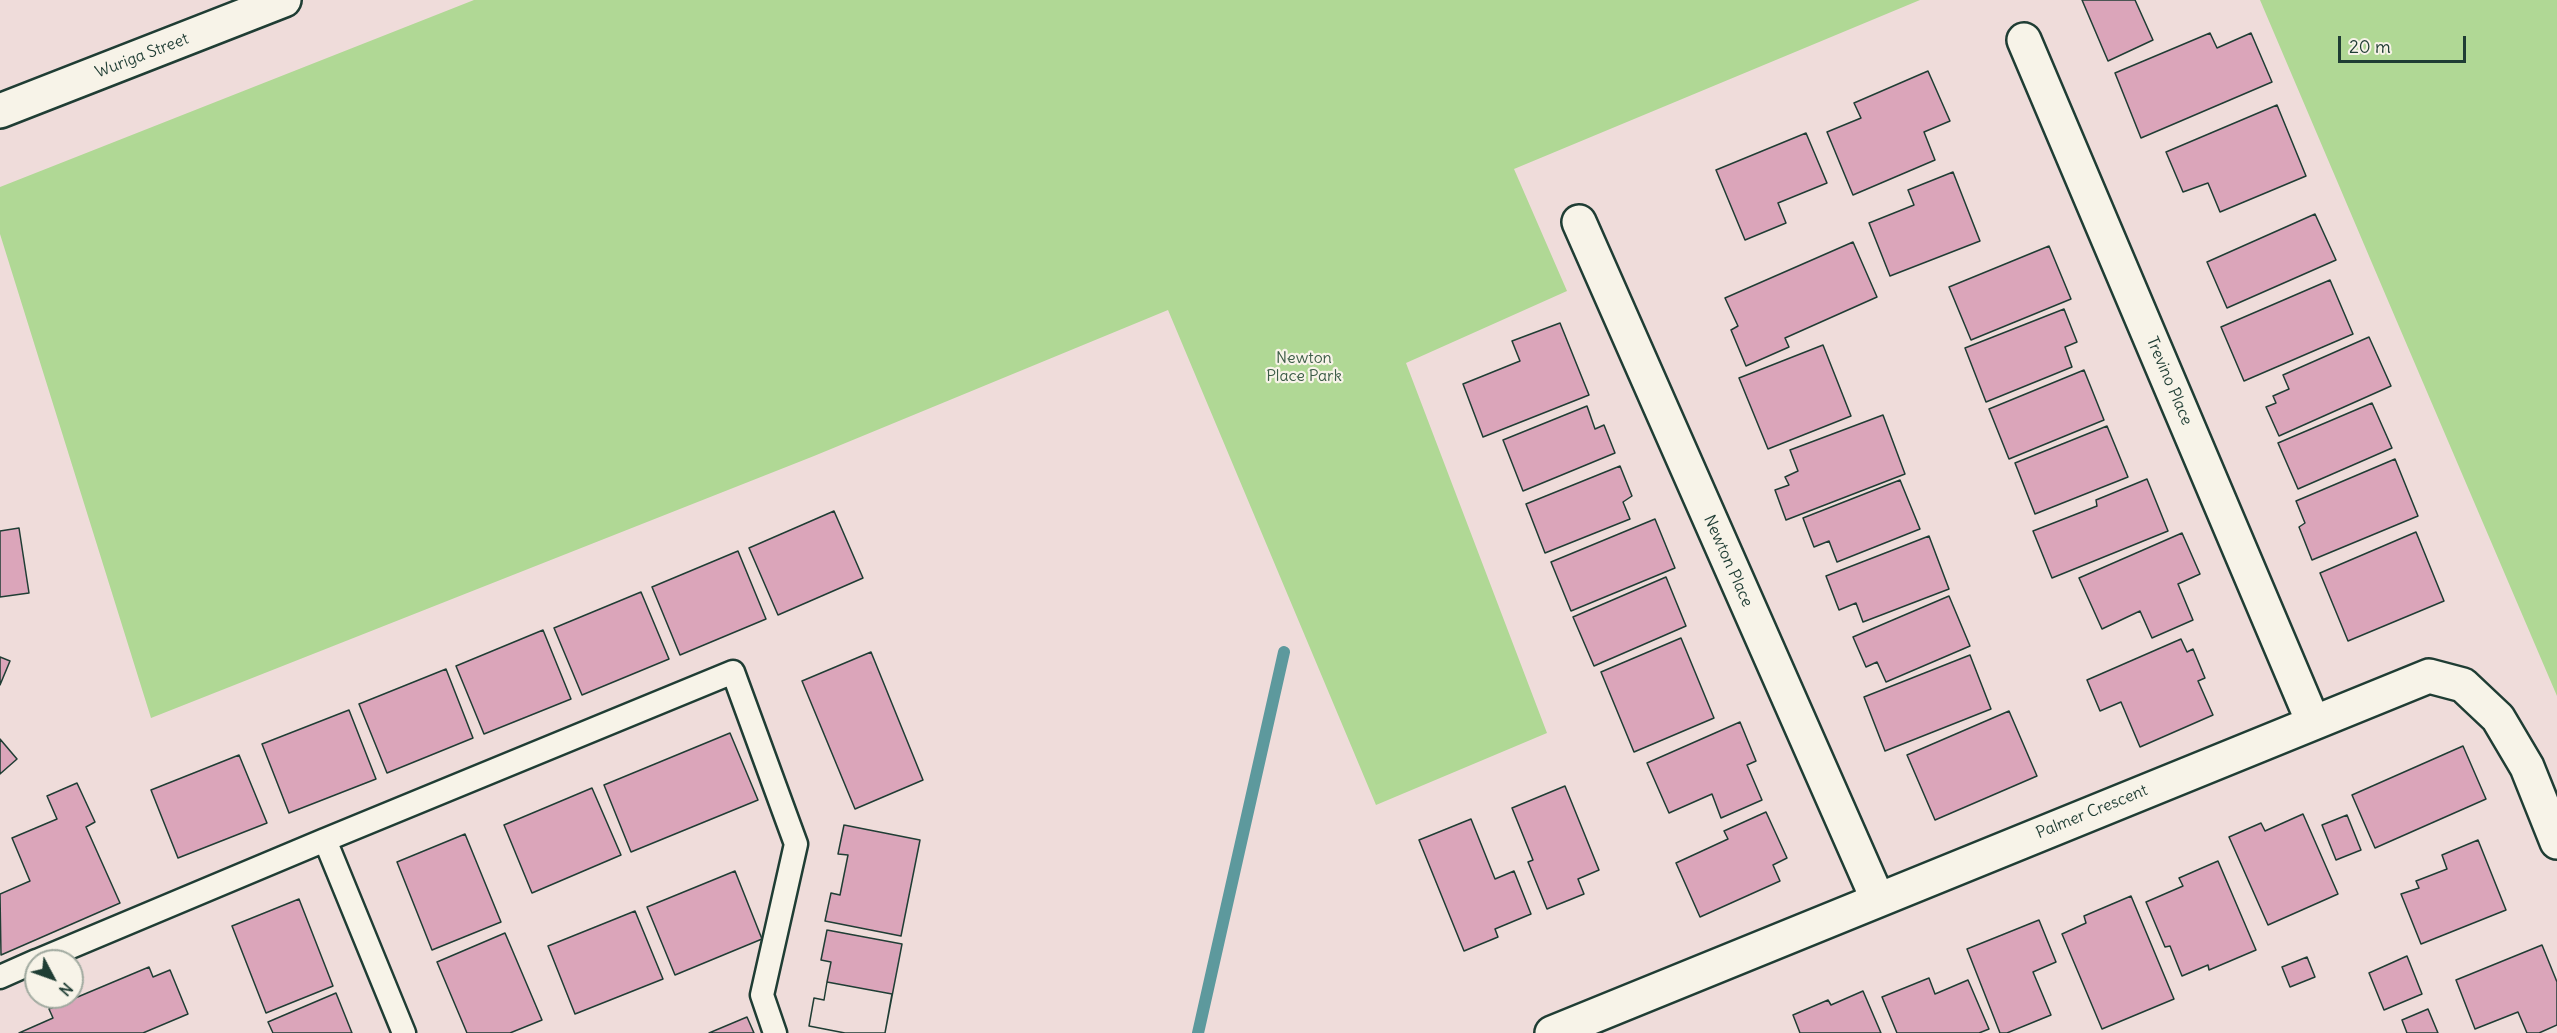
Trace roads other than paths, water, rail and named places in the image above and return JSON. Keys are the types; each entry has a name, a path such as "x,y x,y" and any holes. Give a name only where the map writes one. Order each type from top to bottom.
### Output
{"street":[{"name":"Wuriga Street","path":"0,111 284,0"},
{"name":"Trevino Place","path":"2024,40 2313,722"},
{"name":"Newton Place","path":"1579,222 1878,900"},
{"name":"Palmer Crescent","path":"1552,1033 2429,676 2463,685 2498,718 2527,767 2557,842"}],"lane":[{"path":"66,949 733,672 796,844 762,994 775,1033"},
{"path":"325,840 404,1033"},
{"path":"0,977 24,967"}],"waterway":[{"path":"1198,1033 1284,652"}],"park label":[{"name":"Newton Place Park","path":"1304,367"}]}
